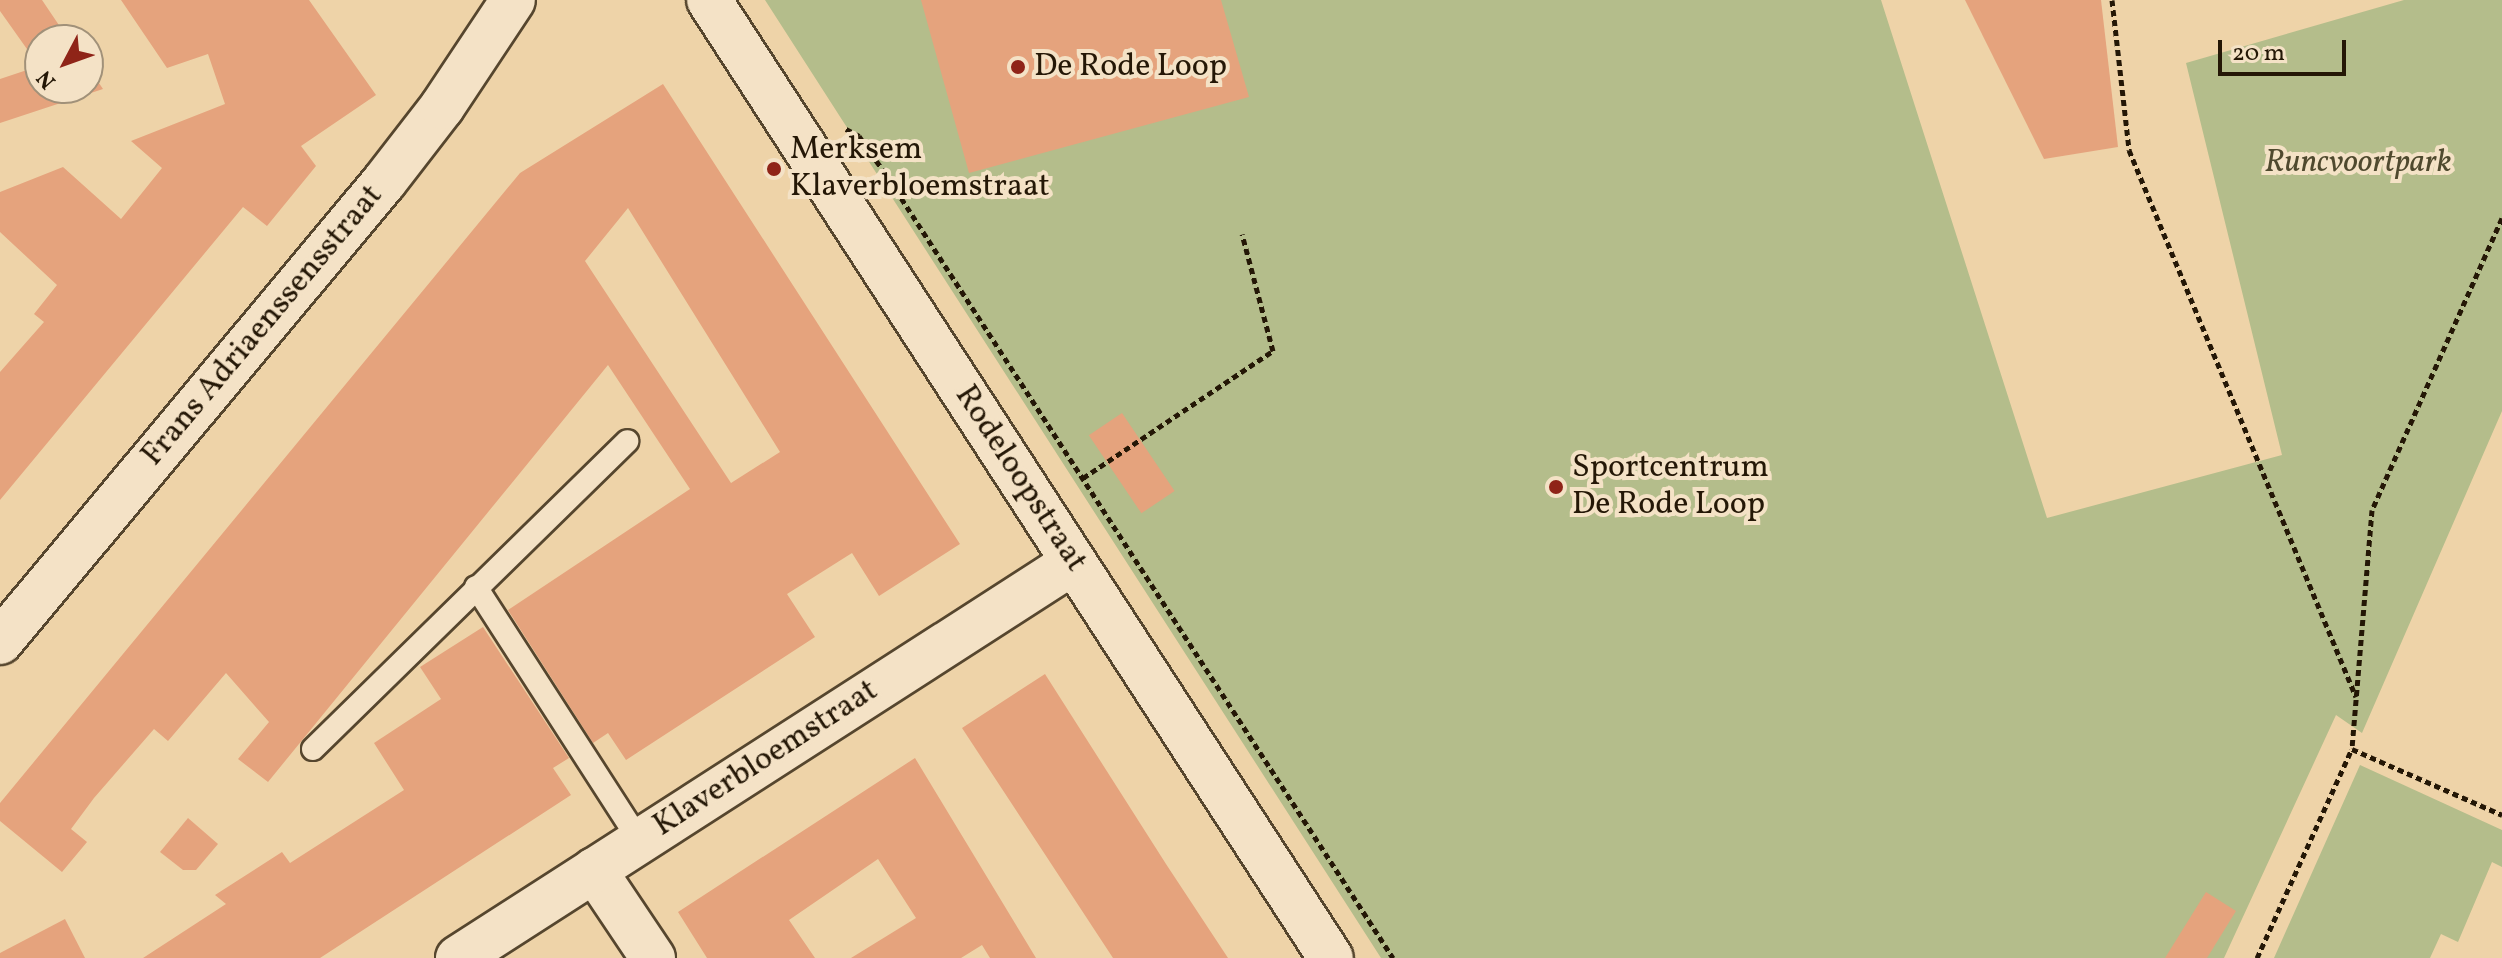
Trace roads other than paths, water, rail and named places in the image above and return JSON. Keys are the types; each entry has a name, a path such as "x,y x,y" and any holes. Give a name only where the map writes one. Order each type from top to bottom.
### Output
{"street":[{"name":"Frans Adriaenssensstraat","path":"0,642 384,182 442,107 513,0"},
{"name":"Rodeloopstraat","path":"709,0 1331,958"},
{"name":"Klaverbloemstraat","path":"458,958 1074,562"},
{"path":"594,870 653,958"}],"lane":[{"path":"313,749 627,441"},
{"path":"476,587 639,840"}],"place":[{"name":"De Rode Loop","path":"1018,67"},
{"name":"Merksem Klaverbloemstraat","path":"774,169"},
{"name":"Sportcentrum De Rode Loop","path":"1556,487"}],"park label":[{"name":"Runcvoortpark","path":"2358,163"}]}
